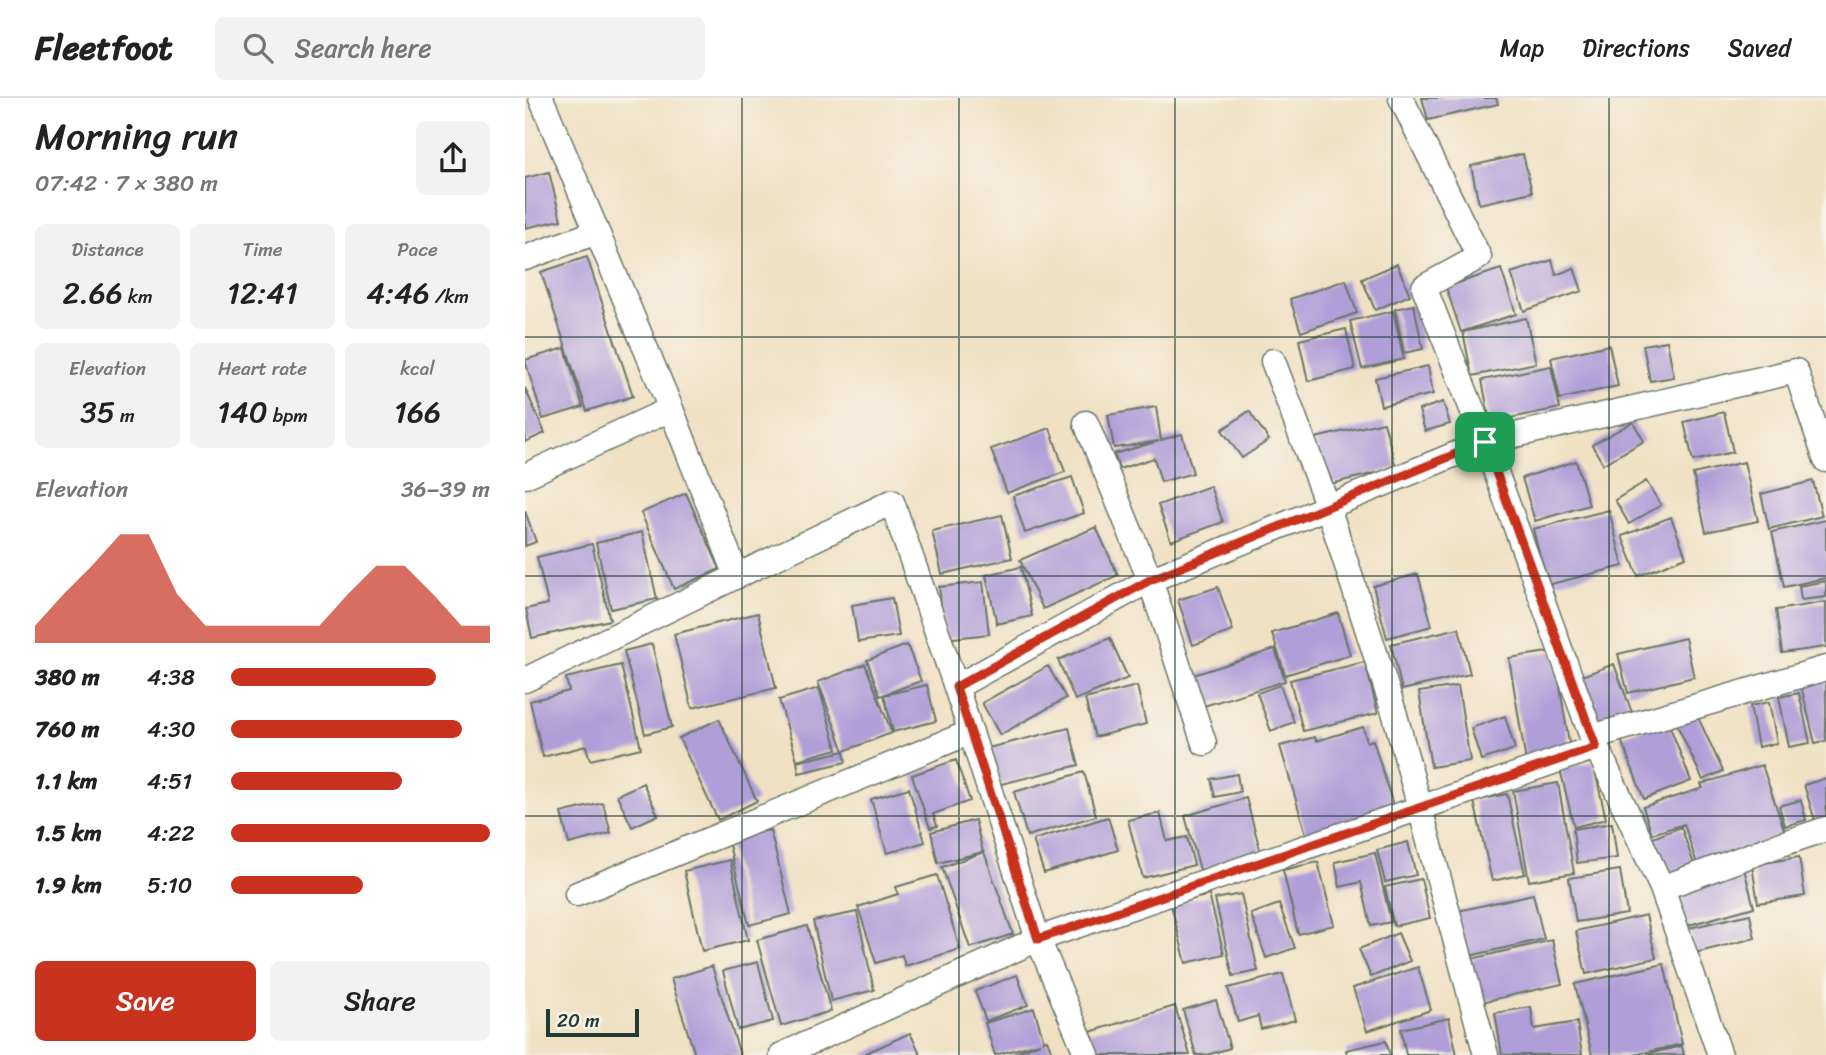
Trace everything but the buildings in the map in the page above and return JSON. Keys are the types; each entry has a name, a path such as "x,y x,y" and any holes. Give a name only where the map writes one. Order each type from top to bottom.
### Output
{"street":[{"path":"541,98 671,409 737,576"},
{"path":"1401,98 1479,257 1424,287 1485,442 1594,742 1662,888 1720,1055"},
{"path":"525,258 597,232"},
{"path":"1273,361 1328,507 1395,715 1486,1055"},
{"path":"956,687 1150,580 1485,442 1796,371 1826,460"},
{"path":"525,477 671,409"},
{"path":"1086,423 1150,580 1205,743"},
{"path":"525,680 892,502 1038,939 1087,1055"},
{"path":"782,1055 1038,939 1420,808 1594,742 1826,668"},
{"path":"577,894 971,732"},
{"path":"1662,888 1826,830"}],"route":[{"path":"1485,442 1596,747 1038,939 956,687 1150,580 1485,442"}]}
